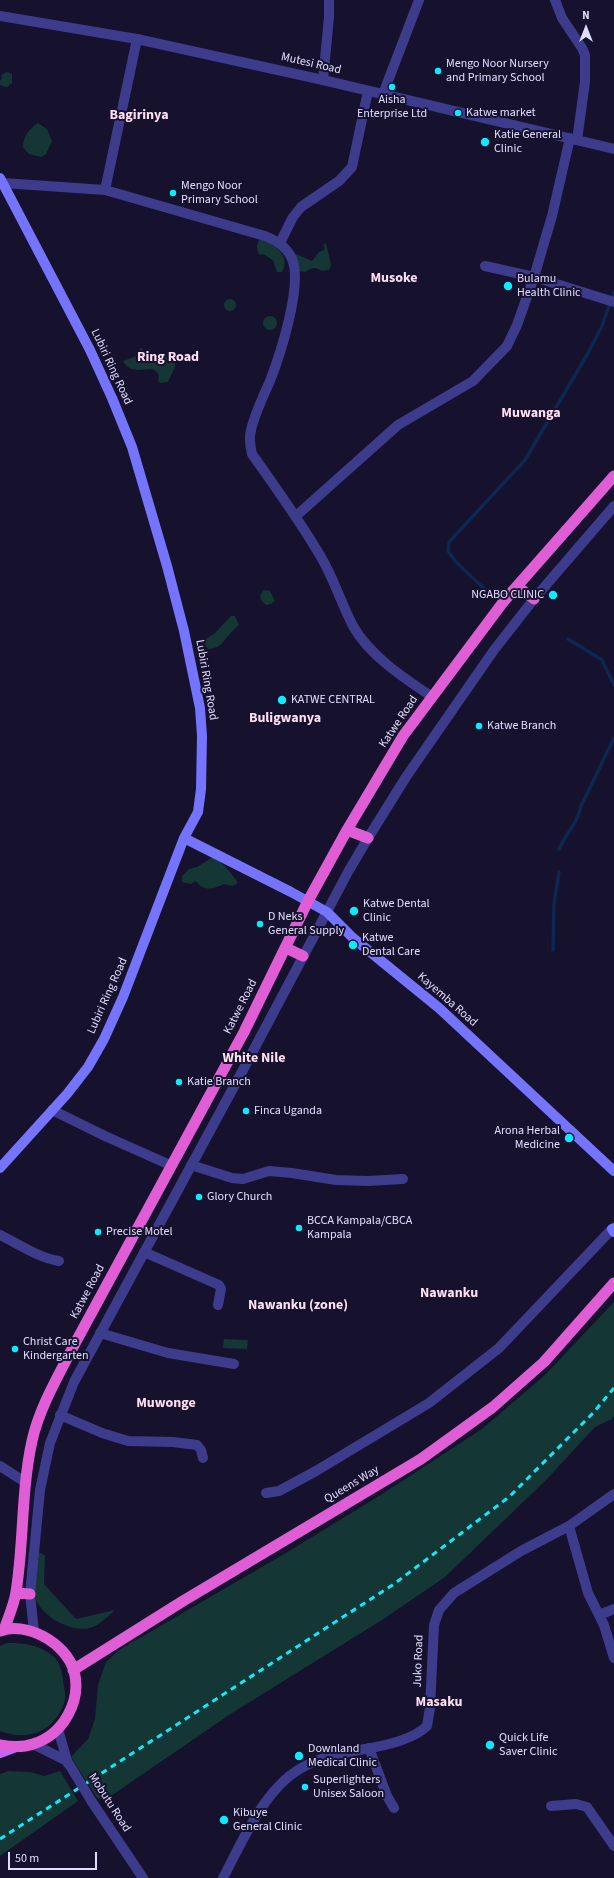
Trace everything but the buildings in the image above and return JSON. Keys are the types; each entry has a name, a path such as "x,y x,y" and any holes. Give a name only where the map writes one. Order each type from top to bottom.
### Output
{"highway":[{"name":"Katwe Road","path":"2,1630 16,1593 25,1482 32,1440 54,1385 170,1165 244,1032 308,901 347,830 403,736 431,696 504,601 614,476"},
{"path":"517,586 534,599"},
{"path":"347,830 368,838"},
{"path":"286,948 303,956"},
{"name":"Queens Way","path":"74,1670 183,1601 421,1459 493,1408 544,1362 614,1284"},
{"path":"16,1593 30,1594"},
{"path":"0,1745 16,1747 33,1744 46,1738 58,1729 68,1716 74,1700 75,1683 74,1670 62,1651 49,1638 34,1631 18,1628 2,1630"}],"main road":[{"name":"Lubiri Ring Road","path":"0,1168 88,1067 104,1039 123,997 184,838 198,812 201,789 202,736 200,708 195,679 167,566 143,483 123,422 90,350 2,180"},
{"name":"Kayemba Road","path":"184,838 327,912 359,942 450,1018 614,1171"},
{"path":"0,1753 16,1747"}],"street":[{"path":"323,80 330,17 329,0"},
{"path":"383,94 419,0"},
{"path":"296,516 398,425 473,381 507,346 517,325 534,277 573,139 585,82 585,55 562,18 555,0"},
{"name":"Mutesi Road","path":"0,16 137,39 323,80 614,149"},
{"path":"105,190 137,39"},
{"path":"280,244 293,216 301,207 340,181 352,167 368,91"},
{"path":"2,180 105,190 265,236 280,244 288,252 294,266 295,282 293,300 283,342 250,431 252,454 296,516 322,559 354,627 365,643 408,681 431,696"},
{"path":"485,266 534,277 614,302"},
{"path":"34,1631 30,1594 40,1490 50,1443 74,1382 368,838 406,777 494,650 534,599 614,506"},
{"path":"52,1110 170,1165"},
{"path":"192,1165 232,1178 243,1179 269,1171 336,1180 368,1181 403,1179"},
{"path":"266,1493 279,1491 316,1471 429,1403 499,1348 613,1230"},
{"path":"0,1235 32,1250 44,1259 59,1260"},
{"path":"144,1252 219,1285 221,1289 218,1305"},
{"path":"100,1333 168,1353 234,1364"},
{"path":"60,1415 102,1433 128,1441 173,1442 197,1445 201,1450 203,1458"},
{"path":"0,1466 25,1482"},
{"name":"Juko Road","path":"223,1878 256,1815 274,1790 306,1765 335,1755 369,1748 415,1735 427,1726 430,1708 434,1624 439,1610 454,1593 521,1551 569,1526 614,1494"},
{"path":"569,1526 588,1593 604,1625 614,1658"},
{"path":"599,1615 614,1609"},
{"name":"Mobutu Road","path":"58,1729 68,1763 92,1802 143,1878"},
{"path":"33,1744 68,1763"},
{"path":"369,1748 387,1796 394,1808"},
{"path":"550,1806 576,1804 587,1807 614,1846"}],"green space":[{"path":"7,72 12,74 12,83 7,87 0,85 0,81 2,78 1,75"},
{"path":"38,123 47,129 52,141 46,154 41,157 29,154 23,147 27,134"},
{"path":"264,239 281,252 285,262 282,272 277,272 273,260 263,254 260,255 257,250 259,240"},
{"path":"326,243 331,265 329,270 322,271 314,268 305,272 298,271 291,258 296,254 312,261 319,252 324,250 324,244"},
{"path":"228,299 232,299 236,305 232,311 228,311 224,307 224,303"},
{"path":"267,316 273,316 277,320 277,326 273,330 267,330 263,326 263,320"},
{"path":"140,348 146,354 161,362 168,355 175,357 175,367 168,382 161,383 158,381 158,374 152,369 136,370 129,368 126,365 123,361 137,356"},
{"path":"264,590 270,591 275,601 271,604 266,605 261,600 260,595"},
{"path":"231,616 235,616 239,625 230,633 220,646 208,649 204,643 207,638 215,633"},
{"path":"213,857 230,872 238,883 232,886 224,884 216,887 205,888 196,881 191,884 182,882 182,876 189,869 197,867"},
{"path":"614,1302 614,1416 612,1419 595,1427 546,1480 445,1577 382,1620 232,1713 105,1800 97,1798 71,1757 88,1739 95,1719 98,1685 106,1662 119,1650 286,1553 379,1496 482,1429 545,1375"},
{"path":"224,1339 248,1340 247,1349 223,1348"},
{"path":"38,1552 45,1555 44,1584 76,1619 115,1610 97,1625 82,1629 65,1625 49,1616 42,1610 34,1591"},
{"path":"7,1643 27,1644 44,1650 57,1660 62,1672 65,1700 61,1711 48,1726 31,1734 21,1735 0,1731 0,1646"},
{"path":"8,1771 30,1772 44,1776 60,1771 78,1801 0,1856 0,1774"}],"waterway":[{"path":"491,595 456,562 448,551 449,542 525,460 588,353 602,326 609,306"},
{"path":"568,639 602,660 614,685"},
{"path":"559,849 575,823 581,806 614,738"},
{"path":"553,950 554,904 559,872"}],"railway":[{"path":"0,1839 394,1584 509,1497 593,1413 614,1388"}],"place":[{"name":"Mengo Noor Nursery and Primary School","path":"438,71"},
{"name":"Aisha Enterprise Ltd","path":"392,87"},
{"name":"Katwe market","path":"458,113"},
{"name":"Katie General Clinic","path":"485,142"},
{"name":"Mengo Noor Primary School","path":"173,193"},
{"name":"Bulamu Health Clinic","path":"508,286"},
{"name":"NGABO CLINIC","path":"553,595"},
{"name":"KATWE CENTRAL","path":"282,700"},
{"name":"Katwe Branch","path":"479,726"},
{"name":"Katwe Dental Clinic","path":"354,911"},
{"name":"D Neks General Supply","path":"260,924"},
{"name":"Katwe Dental Care","path":"353,945"},
{"name":"Katie Branch","path":"179,1082"},
{"name":"Finca Uganda","path":"246,1111"},
{"name":"Arona Herbal Medicine","path":"569,1138"},
{"name":"Glory Church","path":"199,1197"},
{"name":"BCCA Kampala/CBCA Kampala","path":"299,1228"},
{"name":"Precise Motel","path":"98,1232"},
{"name":"Christ Care Kindergarten","path":"15,1349"},
{"name":"Quick Life Saver Clinic","path":"490,1745"},
{"name":"Downland Medical Clinic","path":"299,1756"},
{"name":"Superlighters Unisex Saloon","path":"305,1787"},
{"name":"Kibuye General Clinic","path":"224,1820"}],"district":[{"name":"Bagirinya","path":"139,116"},
{"name":"Musoke","path":"394,279"},
{"name":"Ring Road","path":"168,358"},
{"name":"Muwanga","path":"531,414"},
{"name":"Buligwanya","path":"285,719"},
{"name":"White Nile","path":"254,1059"},
{"name":"Nawanku","path":"449,1294"},
{"name":"Nawanku (zone)","path":"298,1306"},
{"name":"Muwonge","path":"166,1404"},
{"name":"Masaku","path":"439,1703"}]}
